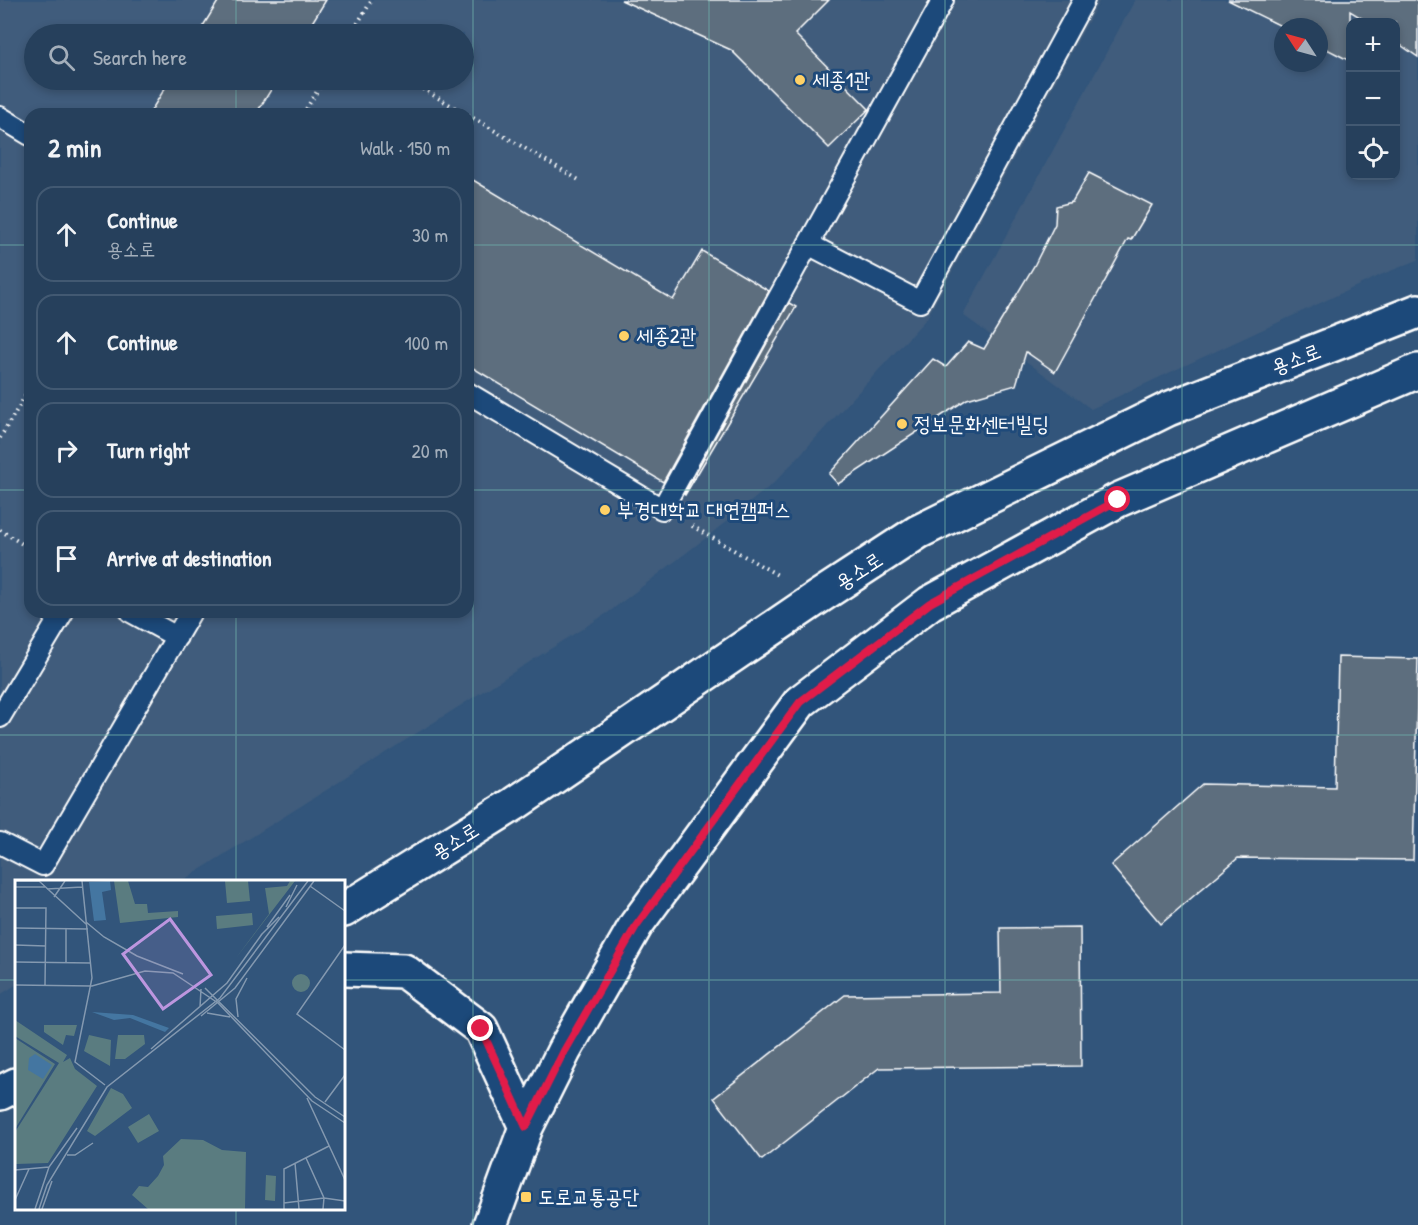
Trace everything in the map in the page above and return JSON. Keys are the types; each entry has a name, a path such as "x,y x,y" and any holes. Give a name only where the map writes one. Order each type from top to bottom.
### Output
{"main road":[{"name":"용소로","path":"345,909 514,804 918,532 1168,409 1418,311"},
{"path":"490,1225 526,1127 564,1051 636,926 800,702 930,603 1118,500 1418,371"},
{"path":"345,969 404,971 481,1029 526,1127"},
{"path":"0,1093 15,1086"}],"lane":[{"path":"474,397 662,509 943,0"},
{"path":"808,244 920,302 1084,0"},
{"path":"0,117 24,131"},
{"path":"0,717 59,618"},
{"path":"142,618 177,637"},
{"path":"0,843 43,866 188,618"}],"path":[{"path":"357,24 372,0"},
{"path":"307,108 318,90"},
{"path":"424,90 455,108"},
{"path":"474,119 579,180"},
{"path":"0,438 24,398"},
{"path":"662,509 817,598"},
{"path":"0,530 24,545"}],"shaded area":[{"name":"부경대학교 대연캠퍼스","path":"0,0 1100,0 927,318 775,482 609,612 184,880 15,880 15,986 0,995"},
{"path":"1135,0 1418,0 1418,260 1091,409 963,315"}],"building":[{"path":"219,0 326,0 311,24 204,24"},
{"name":"세종1관","path":"621,0 829,0 795,34 869,109 829,148 731,50"},
{"path":"1228,0 1418,0 1418,57 1400,44 1400,18 1361,18 1350,11 1350,18 1346,18 1346,59 1328,50 1328,18 1274,18 1274,23"},
{"path":"164,90 271,90 260,108 153,108"},
{"path":"1089,173 1152,205 1131,240 1128,239 1055,372 1026,352 1016,385 967,399 838,484 829,474 933,359 946,367 968,342 984,349 1034,266 1055,224 1056,206 1072,202"},
{"name":"세종2관","path":"474,181 673,300 702,251 769,291 663,482 474,369"},
{"path":"789,303 796,307 685,495 684,494"},
{"path":"1338,657 1418,659 1413,860 1238,858 1161,924 1111,865 1203,784 1335,787"},
{"path":"1080,927 1081,1066 879,1068 762,1160 714,1098 845,995 1001,993 1000,928"}],"place":[{"name":"세종1관","path":"800,80"},
{"name":"세종2관","path":"624,336"},
{"name":"정보문화센터빌딩","path":"902,424"},
{"name":"부경대학교 대연캠퍼스","path":"605,510"},
{"name":"도로교통공단","path":"526,1197"}],"route":[{"path":"481,1029 526,1127 564,1051 636,926 800,702 930,603 1118,500"}]}
